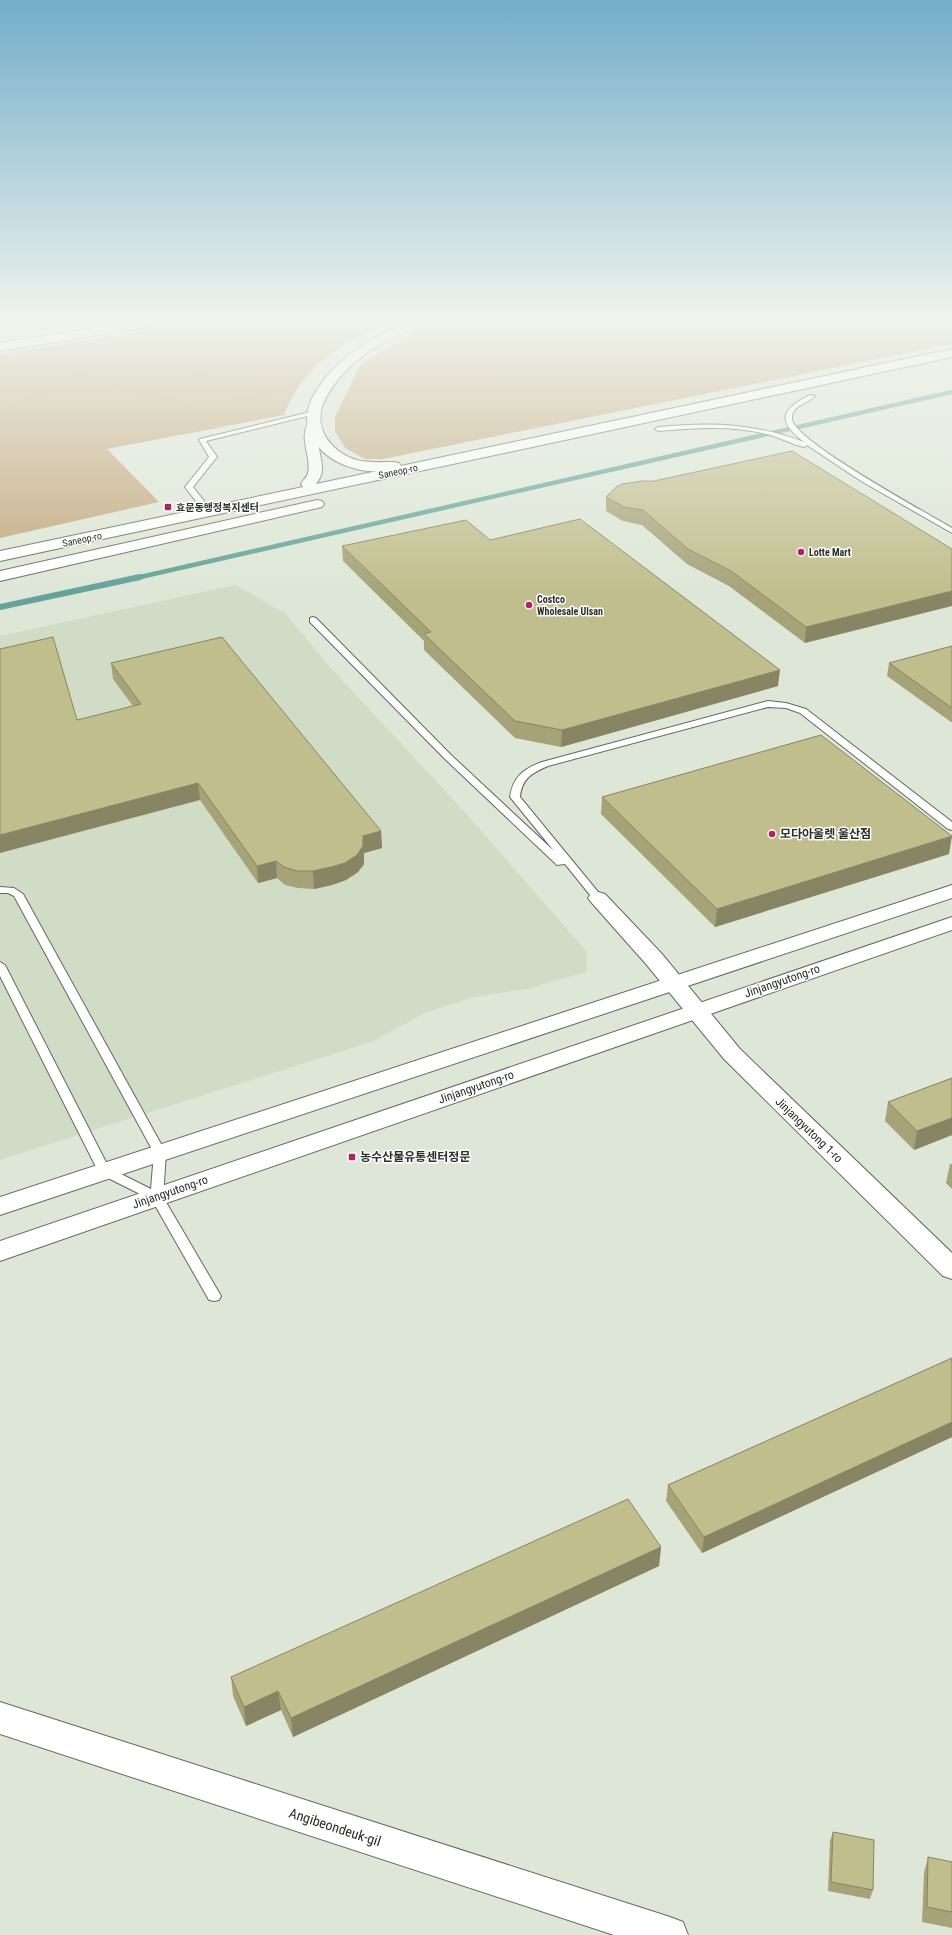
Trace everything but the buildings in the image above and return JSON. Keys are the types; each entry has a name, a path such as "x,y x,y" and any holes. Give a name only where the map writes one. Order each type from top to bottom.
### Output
{"main road":[{"path":"308,484 314,479 317,467 312,441 316,413"},
{"name":"Saneop-ro","path":"0,548 655,413"},
{"name":"Saneop-ro","path":"0,556 673,413"},
{"name":"Saneop-ro","path":"0,567 731,413"},
{"path":"314,419 320,440 328,450 338,458 364,466 394,466"},
{"name":"Saneop-ro","path":"0,576 412,481"},
{"path":"0,1206 952,891"},
{"name":"Jinjangyutong 1-ro","path":"598,898 654,959 695,1011 732,1054 952,1270"},
{"name":"Jinjangyutong-ro","path":"0,1250 952,923"},
{"name":"Angibeondeuk-gil","path":"0,1718 670,1935"}],"lane":[{"path":"791,413 788,418 792,430 819,451 952,531"},
{"path":"204,506 189,487 213,457 202,440 314,419"},
{"path":"658,429 717,425 753,428 783,436 819,451"},
{"path":"313,620 448,757 598,898"},
{"path":"598,898 515,797 516,785 520,777 530,770 545,764 768,704 787,705 803,712 952,827"},
{"path":"0,890 10,890 18,894 160,1153 157,1197 214,1296"},
{"path":"0,965 104,1171 157,1197"}],"shaded area":[{"path":"0,413 285,413 284,415 107,449 159,502 0,538"},
{"path":"337,413 609,413 383,459 365,459 345,448 335,431 335,417"},
{"path":"235,585 285,613 330,667 463,810 587,952 586,972 527,989 474,997 427,1012 371,1042 0,1160 0,636"}],"waterway":[{"path":"136,578 859,413"},
{"path":"0,607 140,577"}],"place":[{"name":"효문동행정복지센터","path":"168,507"},
{"name":"Lotte Mart","path":"801,552"},
{"name":"Costco Wholesale Ulsan","path":"529,605"},
{"name":"모다아울렛 울산점","path":"772,834"},
{"name":"농수산물유통센터정문","path":"352,1157"}]}
